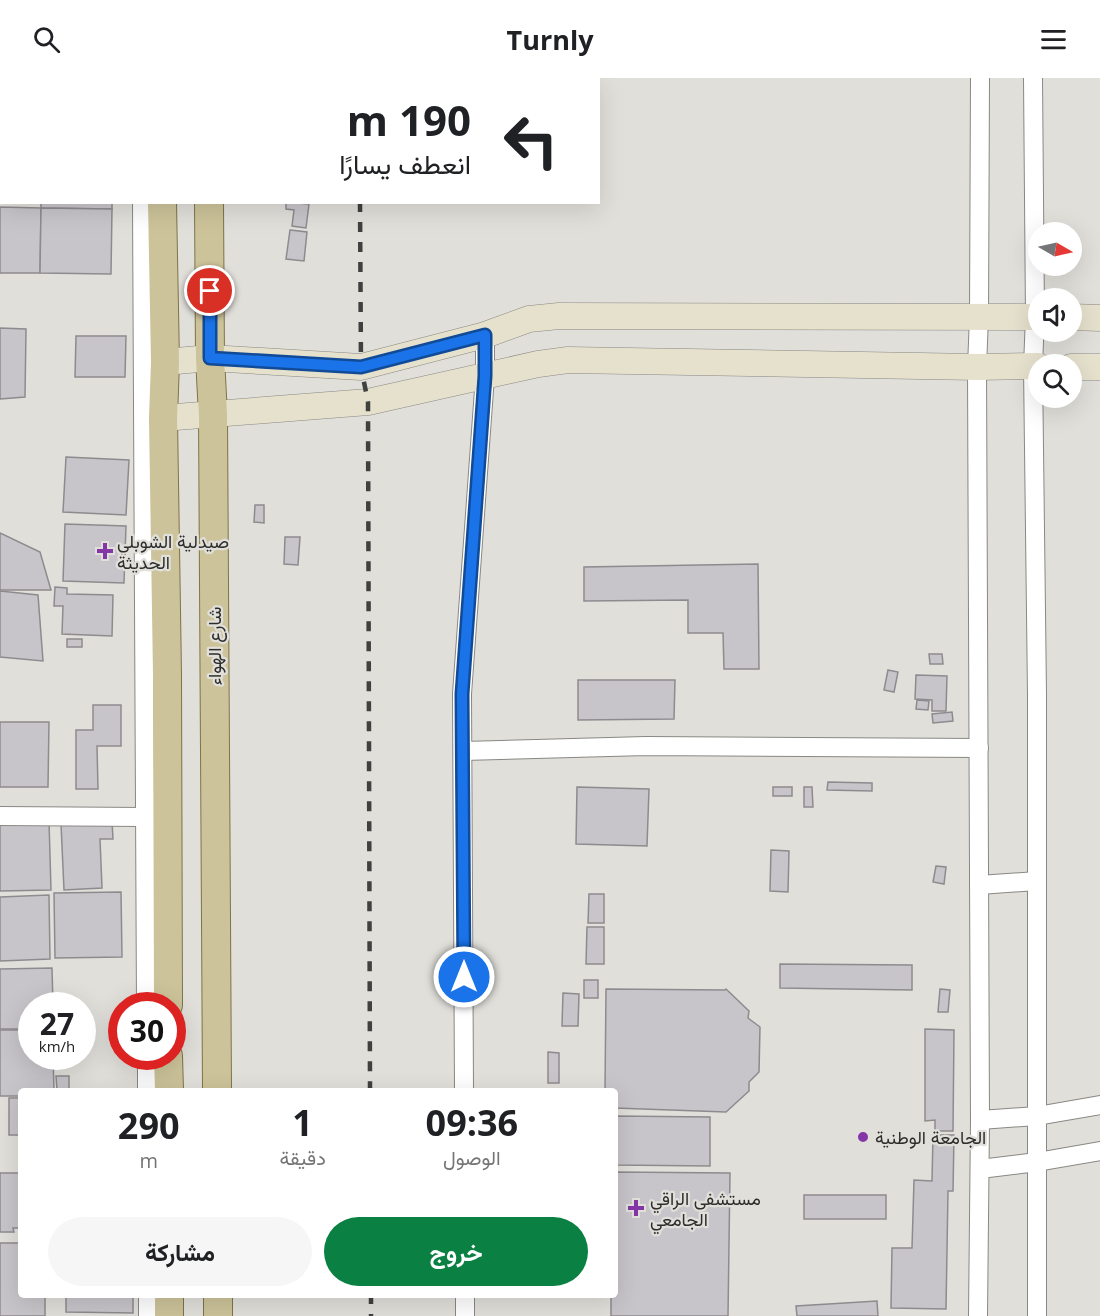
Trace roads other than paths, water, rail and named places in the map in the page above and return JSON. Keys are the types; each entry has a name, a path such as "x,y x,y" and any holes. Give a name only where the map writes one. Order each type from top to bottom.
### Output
{"main road":[{"path":"162,204 168,675 168,992"},
{"name":"شارع الهواء","path":"209,204 210,358 213,415 217,1088"},
{"path":"168,1070 169,1088"},
{"path":"169,1298 169,1316"},
{"path":"218,1298 218,1316"}],"street":[{"path":"978,1316 980,1120 977,367 980,78"},
{"path":"1033,78 1037,288"},
{"path":"141,204 146,992"},
{"path":"165,363 210,358 361,367 485,335 530,319 559,316 1028,316"},
{"path":"1082,317 1100,318"},
{"path":"464,1088 462,694 485,376 485,335"},
{"path":"164,418 368,402 538,364 568,360 1028,366"},
{"path":"1082,367 1100,367"},
{"path":"1036,408 1037,1316"},
{"path":"463,751 646,746 979,748"},
{"path":"0,816 146,817"},
{"path":"979,885 1037,881"},
{"path":"147,1070 147,1088"},
{"path":"980,1120 1037,1116 1100,1104"},
{"path":"980,1169 1100,1151"},
{"path":"148,1298 148,1316"},
{"path":"465,1298 465,1316"}],"railway":[{"path":"360,204 361,367 368,402 370,1088"},
{"path":"371,1298 371,1316"}],"place":[{"name":"صيدلية الشوبلي الحديثة","path":"105,551"},
{"name":"الجامعة الوطنية","path":"863,1137"},
{"name":"مستشفى الراقي الجامعي","path":"636,1208"}]}
